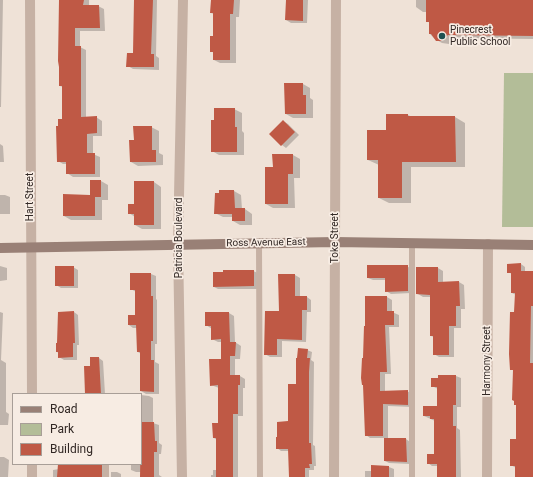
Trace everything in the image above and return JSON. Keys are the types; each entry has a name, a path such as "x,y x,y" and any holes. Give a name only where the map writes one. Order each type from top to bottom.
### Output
{"main road":[{"name":"Ross Avenue East","path":"0,248 335,242 533,245"}],"street":[{"name":"Hart Street","path":"30,0 30,248 32,393"},
{"name":"Patricia Boulevard","path":"182,477 178,245 183,0"},
{"name":"Toke Street","path":"334,477 336,0"},
{"name":"Harmony Street","path":"487,477 488,244"},
{"path":"32,465 32,477"}],"lane":[{"path":"259,244 260,477"},
{"path":"412,244 412,477"},
{"path":"106,465 106,477"}],"green space":[{"path":"504,73 533,73 533,227 502,227"}],"building":[{"path":"59,0 84,0 83,5 99,5 100,28 75,28 75,46 81,46 81,117 97,116 97,133 87,134 87,153 95,153 95,174 66,174 66,162 57,162 56,126 58,126 58,119 62,119 62,86 59,86 58,61"},
{"path":"134,0 153,0 151,54 154,54 154,67 126,67 127,53 133,53"},
{"path":"211,0 234,0 233,14 230,14 230,60 213,60 213,52 210,52 210,36 213,36 213,13 210,13"},
{"path":"286,0 303,0 303,21 285,20"},
{"path":"426,0 533,0 533,36 448,35 441,41 436,41 431,34 429,34 429,22 426,22"},
{"path":"284,83 303,83 303,95 306,95 306,114 285,114"},
{"path":"214,108 235,108 237,152 211,152 211,120 214,120"},
{"path":"386,114 408,114 408,116 455,116 456,162 402,162 402,198 378,198 378,160 367,160 367,130 386,130"},
{"path":"283,120 295,132 281,146 269,134"},
{"path":"133,126 152,126 152,150 156,150 156,162 130,162 129,140 134,140"},
{"path":"272,154 293,154 293,174 288,174 288,204 265,204 265,167 273,167"},
{"path":"90,180 101,180 101,197 95,197 95,216 63,216 63,194 90,195"},
{"path":"134,181 154,181 154,225 134,225 134,214 128,214 128,204 134,204"},
{"path":"219,190 234,190 235,208 245,208 245,221 232,221 232,214 214,214 215,193 219,193"},
{"path":"521,263 521,271 533,271 530,363 533,363 533,477 515,477 515,466 510,466 510,439 516,439 516,405 514,405 514,401 512,400 513,370 510,370 509,354 510,312 514,312 515,293 511,293 511,273 507,273 507,264"},
{"path":"367,265 408,265 408,291 385,292 385,278 367,278"},
{"path":"55,266 74,266 74,286 55,286"},
{"path":"416,267 438,267 438,282 459,281 460,306 456,306 456,326 449,326 449,355 433,355 433,336 430,336 430,295 416,294"},
{"path":"223,270 254,270 254,286 213,287 213,272 223,272"},
{"path":"130,273 151,273 151,296 153,296 153,341 151,341 151,360 154,360 154,392 140,391 140,352 137,352 136,325 128,325 128,315 135,315 135,290 130,290"},
{"path":"278,274 295,274 295,296 307,296 307,310 302,310 302,340 277,339 277,355 264,355 265,311 279,311"},
{"path":"365,296 387,296 387,311 394,311 394,325 385,325 387,372 380,372 380,391 408,390 408,405 383,404 383,436 365,436 363,385 361,378 365,326"},
{"path":"74,311 75,343 73,343 73,357 58,358 56,343 58,312"},
{"path":"205,312 229,312 230,342 236,342 235,356 230,356 230,375 240,375 240,385 238,385 238,414 233,414 233,477 216,477 216,438 213,438 212,423 218,423 218,385 210,386 209,359 221,359 221,339 211,340 211,326 205,326"},
{"path":"298,348 308,349 307,358 310,358 309,443 311,443 312,464 309,464 310,468 305,468 305,477 289,477 288,449 276,449 277,422 288,421 288,384 296,384 296,358"},
{"path":"90,357 99,357 101,393 85,393 84,366 90,366"},
{"path":"438,375 456,375 456,405 453,405 453,426 456,426 456,477 437,477 437,464 427,464 427,454 434,454 434,419 430,419 430,416 423,416 423,406 437,406 437,387 431,387 431,378 438,378"},
{"path":"142,422 154,422 157,452 154,452 154,477 140,477 140,465 142,465"},
{"path":"384,438 406,438 407,462 384,461"},
{"path":"58,465 102,465 102,477 57,477"},
{"path":"371,465 389,466 389,477 371,477"}],"place":[{"name":"Pinecrest Public School","path":"442,36"}]}
